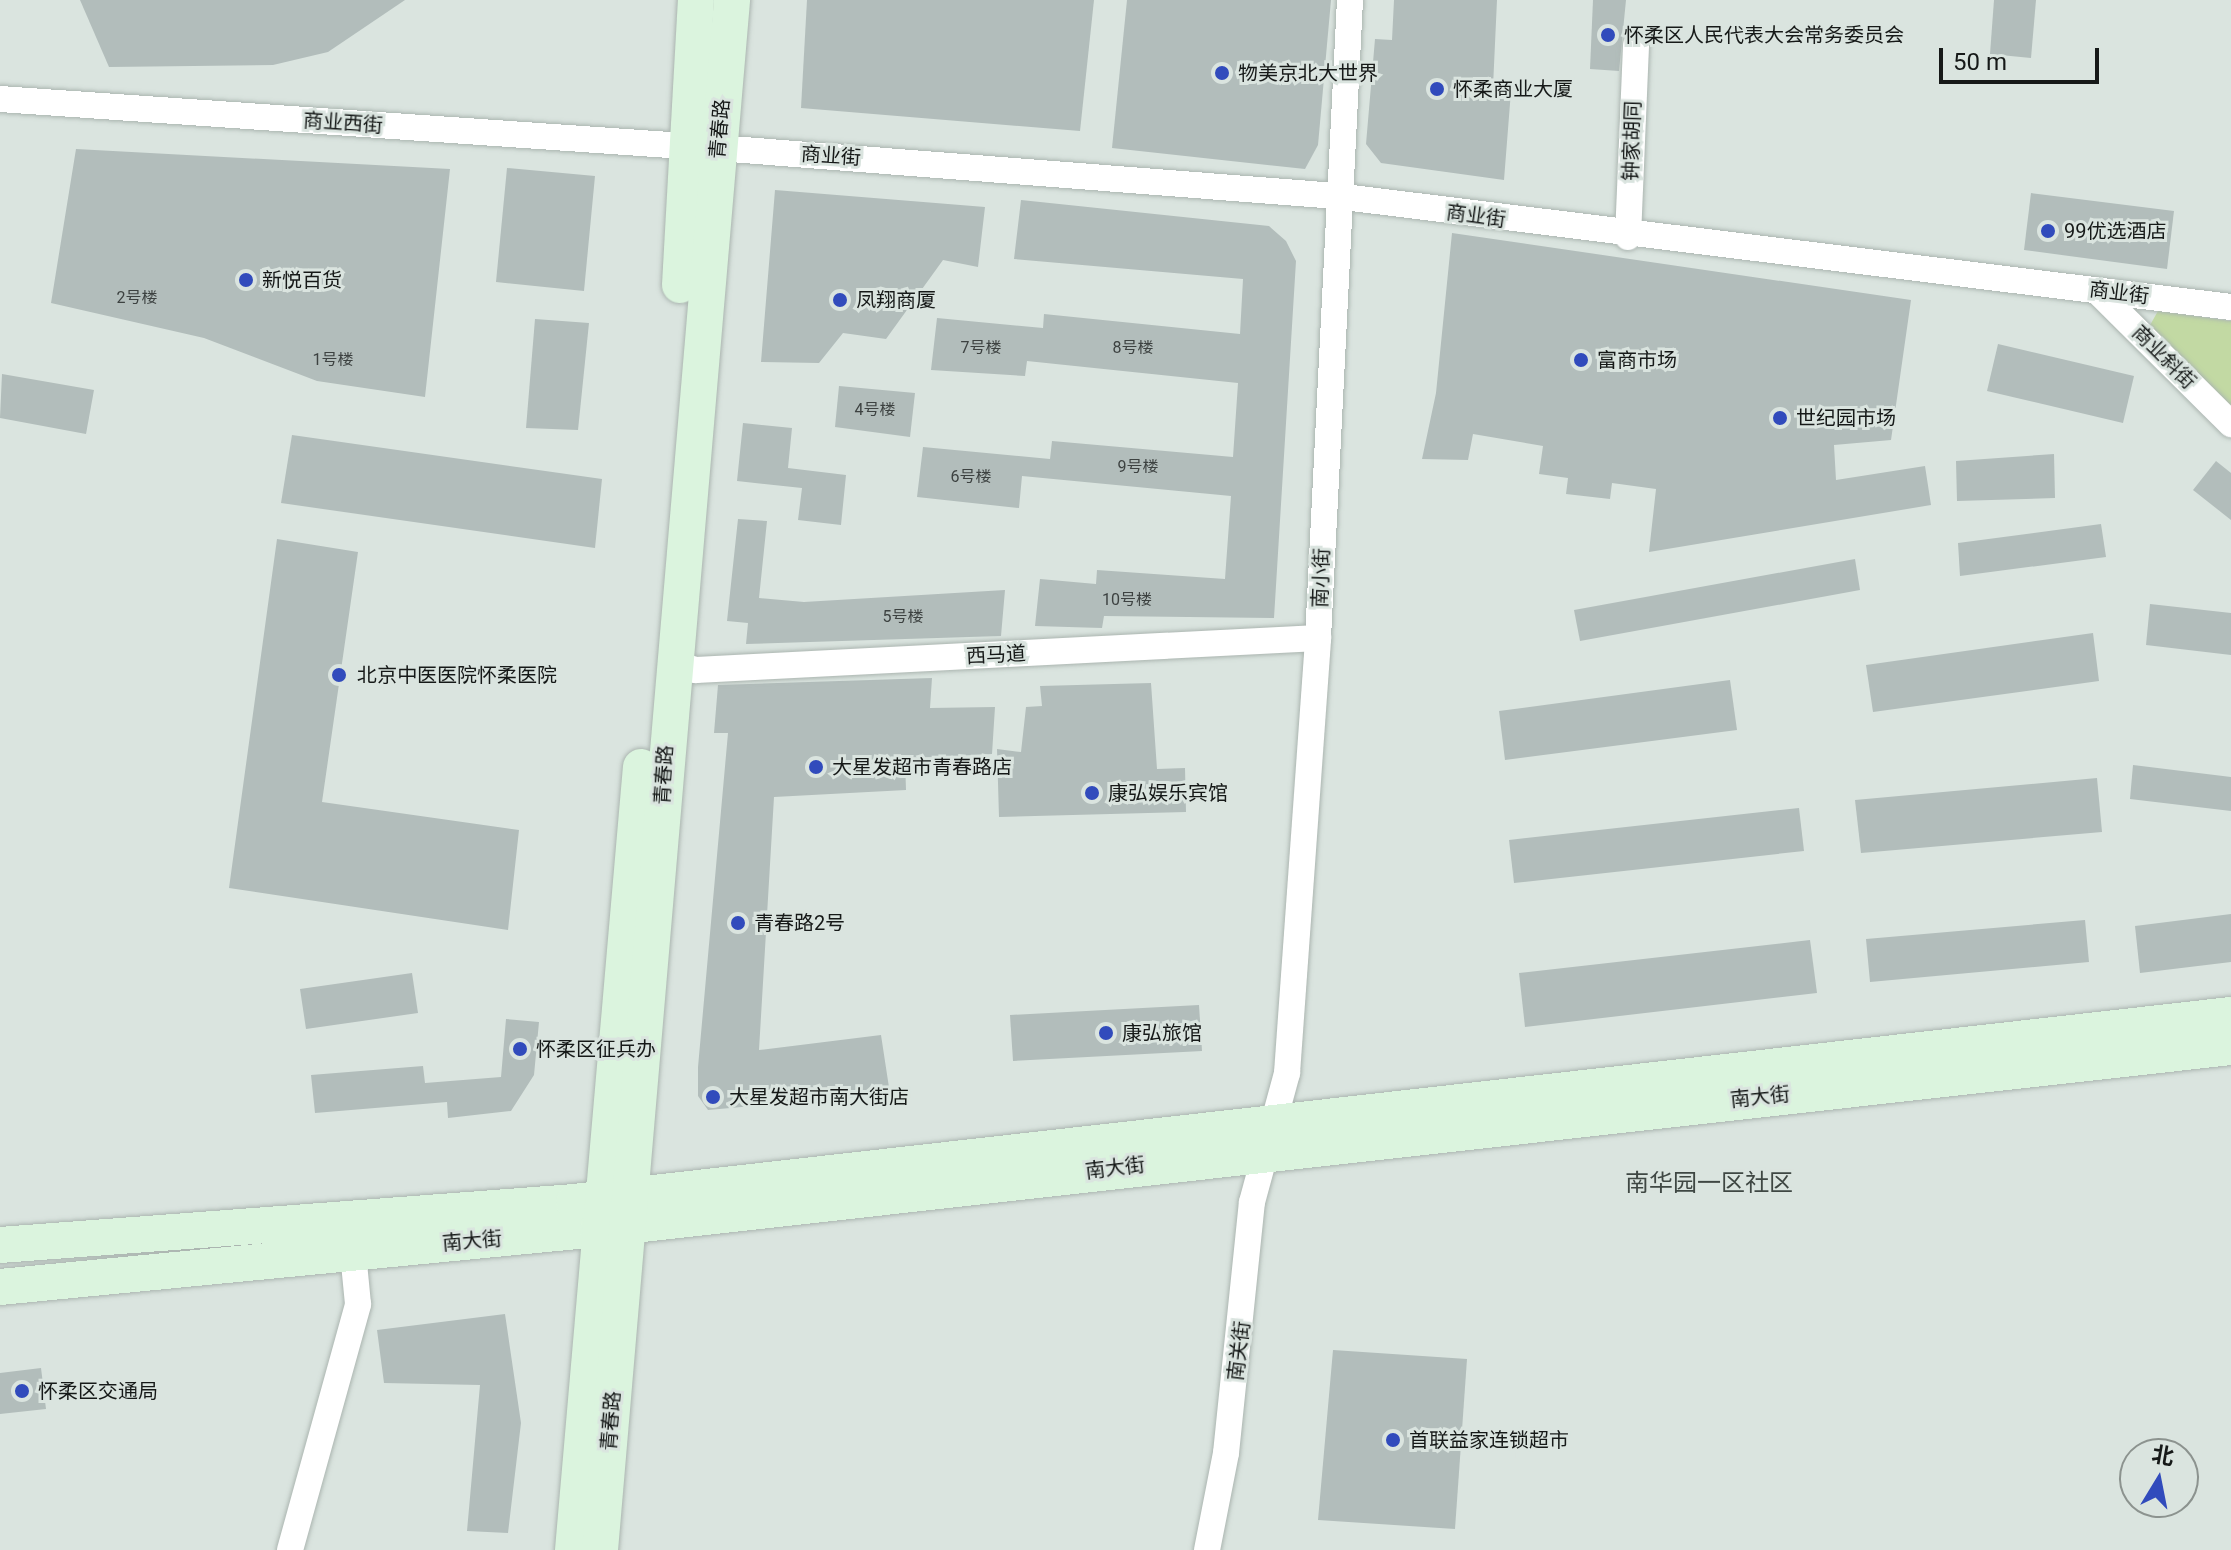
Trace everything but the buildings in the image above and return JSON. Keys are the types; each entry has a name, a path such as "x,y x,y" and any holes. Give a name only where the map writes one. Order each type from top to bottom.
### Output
{"main road":[{"name":"青春路","path":"573,1550 615,1210 674,663 702,147 696,0"},
{"name":"青春路","path":"600,1550 615,1210 662,529 702,147 732,0"},
{"name":"南大街","path":"0,1287 353,1253 615,1210 1268,1135 2231,1015"},
{"name":"南大街","path":"1268,1135 2231,1047"},
{"name":"南大街","path":"0,1245 615,1210"}],"street":[{"name":"南小街","path":"1268,1135 1287,1073 1318,638 1336,196 1350,0"},
{"name":"钟家胡同","path":"1628,237 1636,45"},
{"name":"商业西街","path":"0,99 702,147"},
{"name":"商业街","path":"702,147 1100,173 1336,196 1628,237 2231,307"},
{"name":"商业斜街","path":"2097,291 2231,424"},
{"name":"西马道","path":"674,663 696,670 1318,638"},
{"name":"南关街","path":"1207,1550 1268,1135"},
{"path":"290,1550 358,1304 353,1253"}],"green space":[{"path":"2158,311 2231,321 2231,408 2149,327"}],"place":[{"name":"怀柔区人民代表大会常务委员会","path":"1608,35"},
{"name":"物美京北大世界","path":"1222,73"},
{"name":"怀柔商业大厦","path":"1437,89"},
{"name":"99优选酒店","path":"2048,231"},
{"name":"新悦百货","path":"246,280"},
{"name":"凤翔商厦","path":"840,300"},
{"name":"富商市场","path":"1581,360"},
{"name":"世纪园市场","path":"1780,418"},
{"name":"北京中医医院怀柔医院","path":"339,675"},
{"name":"大星发超市青春路店","path":"816,767"},
{"name":"康弘娱乐宾馆","path":"1092,793"},
{"name":"青春路2号","path":"738,923"},
{"name":"康弘旅馆","path":"1106,1033"},
{"name":"怀柔区征兵办","path":"520,1049"},
{"name":"大星发超市南大街店","path":"713,1097"},
{"name":"怀柔区交通局","path":"22,1391"},
{"name":"首联益家连锁超市","path":"1393,1440"}],"district":[{"name":"南华园一区社区","path":"1709,1184"}]}
